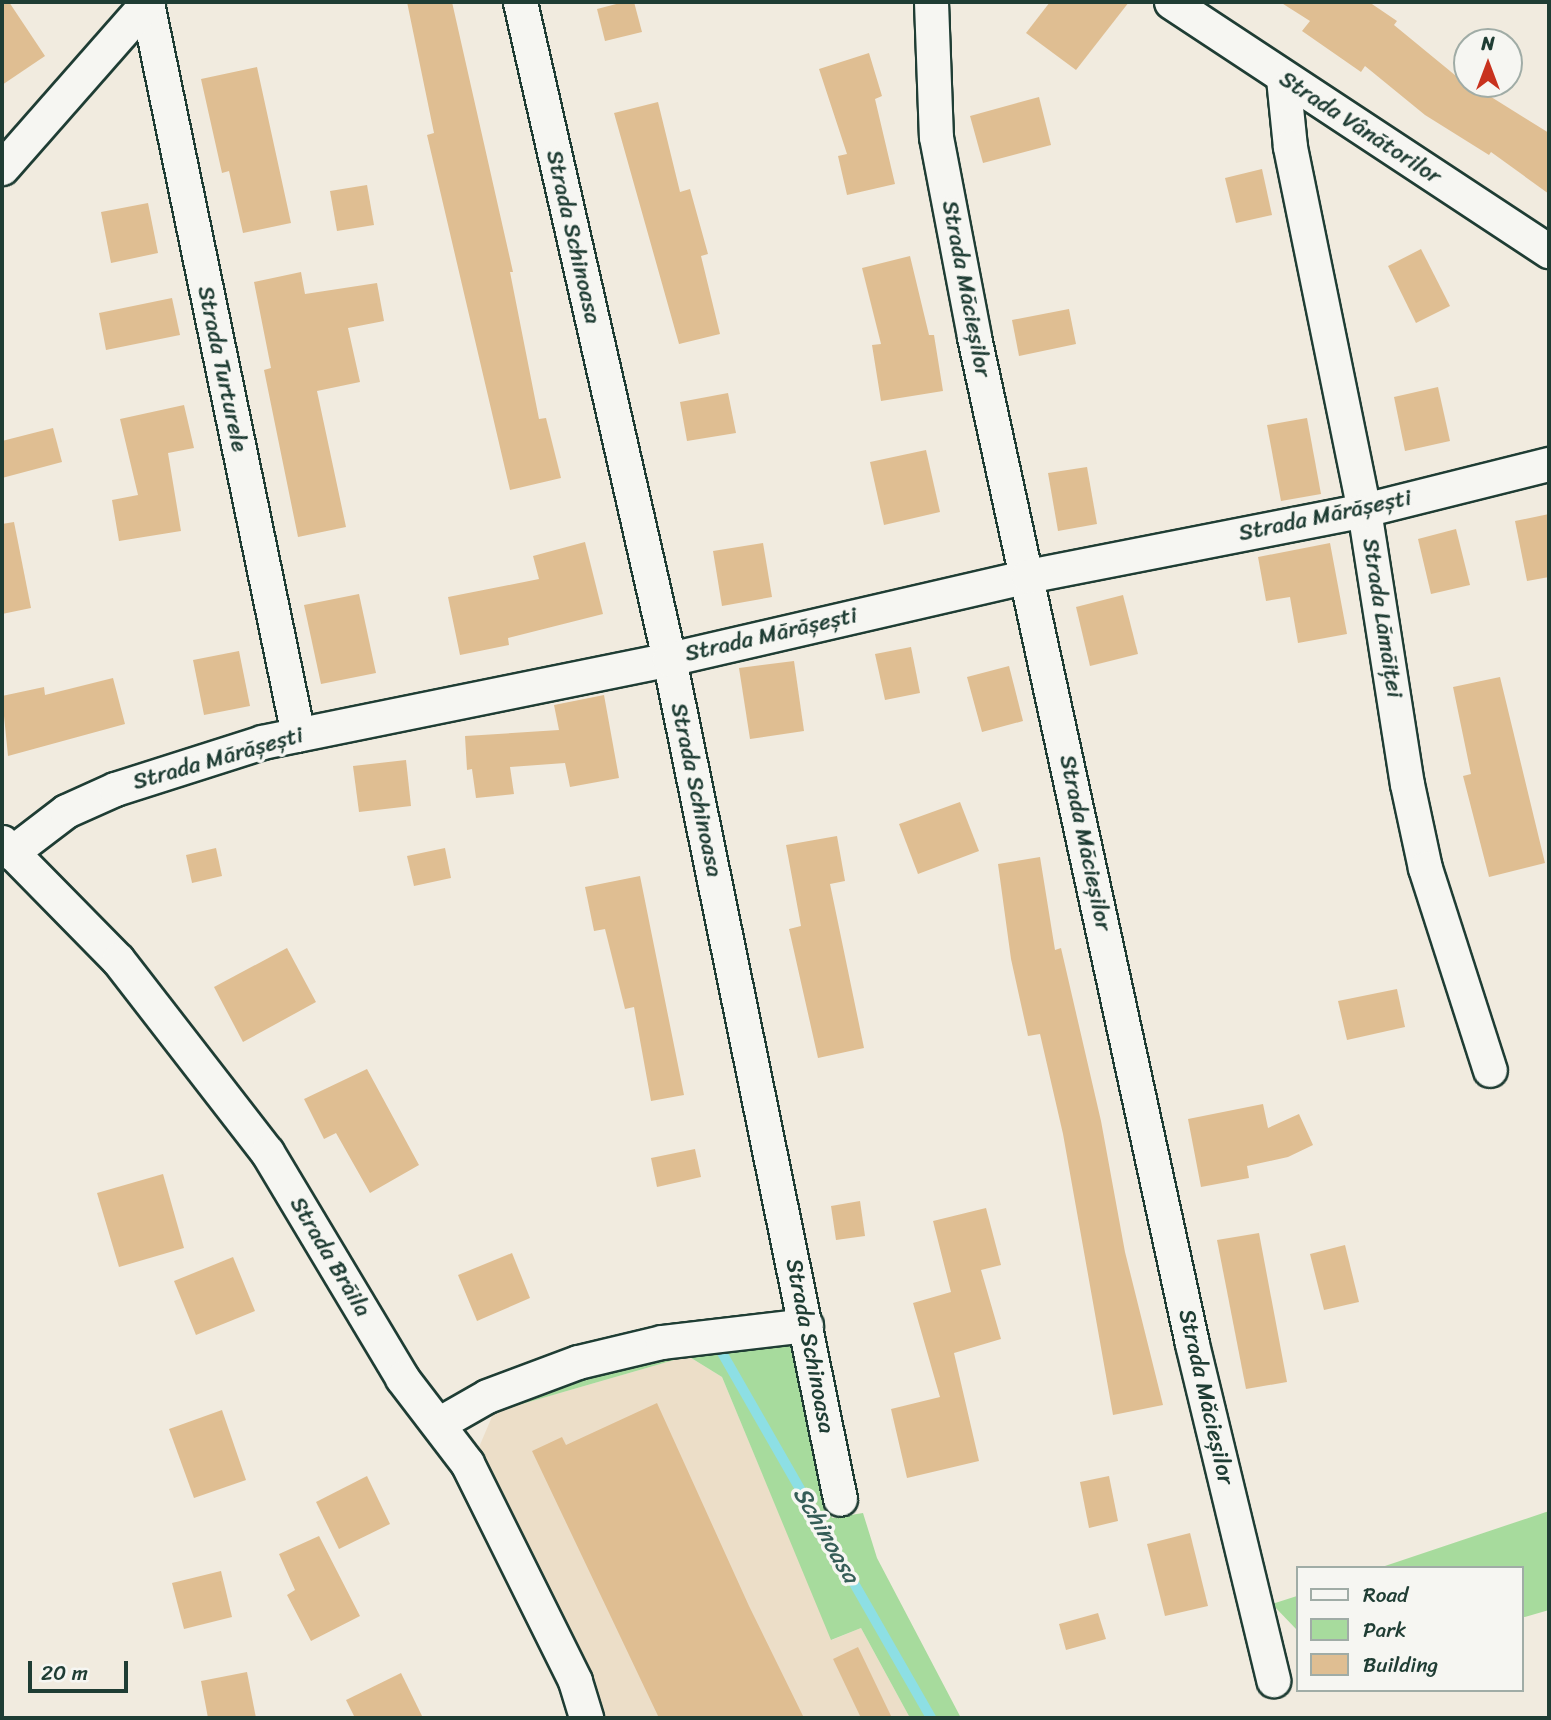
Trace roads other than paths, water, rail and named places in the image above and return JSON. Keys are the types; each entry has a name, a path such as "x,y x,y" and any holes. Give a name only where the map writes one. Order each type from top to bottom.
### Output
{"street":[{"path":"2,168 147,2"},
{"name":"Strada Turturele","path":"147,2 298,735"},
{"name":"Strada Schinoasa","path":"520,2 669,659 840,1499"},
{"name":"Strada Măcieșilor","path":"931,2 936,136 974,337 1028,576 1192,1344 1273,1680"},
{"name":"Strada Vânătorilor","path":"1171,2 1549,251"},
{"name":"Strada Lămăiței","path":"1283,78 1290,147 1364,510 1407,784 1425,868 1490,1070"},
{"name":"Strada Mărășești","path":"6,847 66,811 115,789 203,758 298,735 669,659 1028,576 1364,510 1549,464"},
{"name":"Strada Brăila","path":"6,847 118,960 267,1152 402,1378 467,1463 575,1681 586,1718"},
{"path":"438,1424 487,1396 578,1362 662,1342 806,1325"}],"waterway":[{"name":"Schinoasa","path":"721,1351 931,1718"}]}
